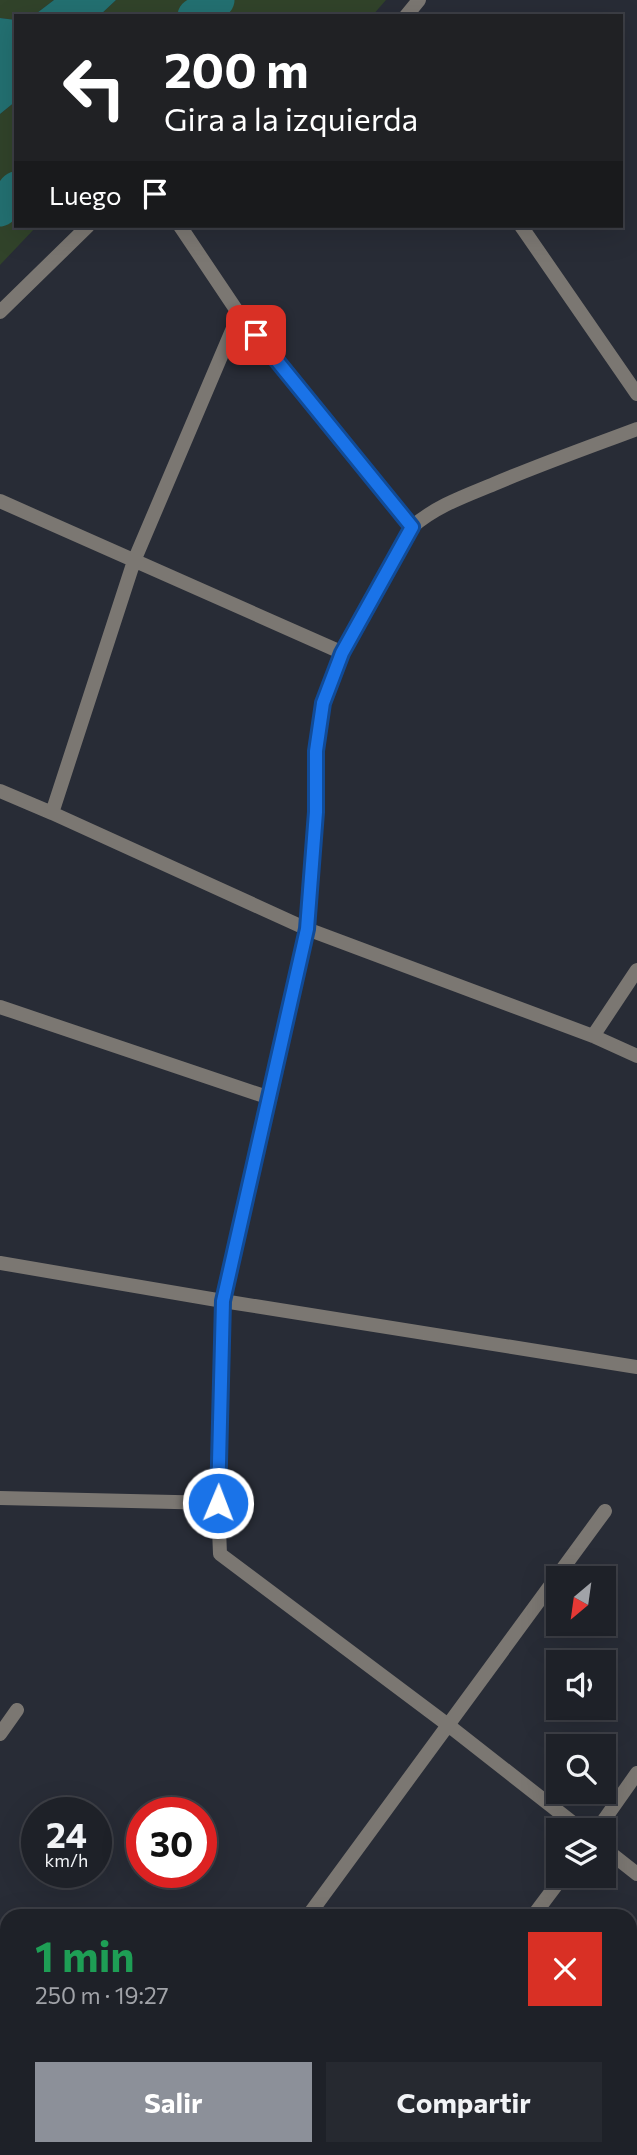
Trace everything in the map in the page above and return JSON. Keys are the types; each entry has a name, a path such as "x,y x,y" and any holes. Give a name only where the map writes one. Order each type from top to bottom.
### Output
{"street":[{"path":"408,14 419,0"},
{"path":"0,312 86,228"},
{"path":"181,228 239,314 412,527"},
{"path":"523,228 637,394"},
{"path":"52,813 134,561 239,314"},
{"path":"567,1818 220,1554 218,1503 223,1301 307,929 316,812 316,751 323,703 342,653 412,527 426,515 451,502 637,429"},
{"path":"0,501 342,653"},
{"path":"0,791 307,929 593,1036 637,1056"},
{"path":"593,1036 637,970"},
{"path":"0,1007 270,1098"},
{"path":"0,1263 637,1367"},
{"path":"0,1498 218,1503"},
{"path":"313,1909 605,1511"},
{"path":"0,1734 17,1710"},
{"path":"605,1818 637,1773"},
{"path":"616,1857 637,1874"},
{"path":"538,1909 554,1888"}],"shaded area":[{"path":"0,0 54,0 36,14 14,14 14,20 0,18"},
{"path":"54,0 116,0 101,14 36,14"},
{"path":"116,0 386,0 374,14 101,14"},
{"path":"0,18 14,20 14,103 0,114"},
{"path":"14,103 14,228 35,228 0,265 0,114"}],"waterway":[{"path":"198,14 217,0"},
{"path":"0,209 14,192"}],"route":[{"path":"218,1503 223,1301 307,929 316,812 316,751 323,703 342,653 412,527 256,335"}]}
